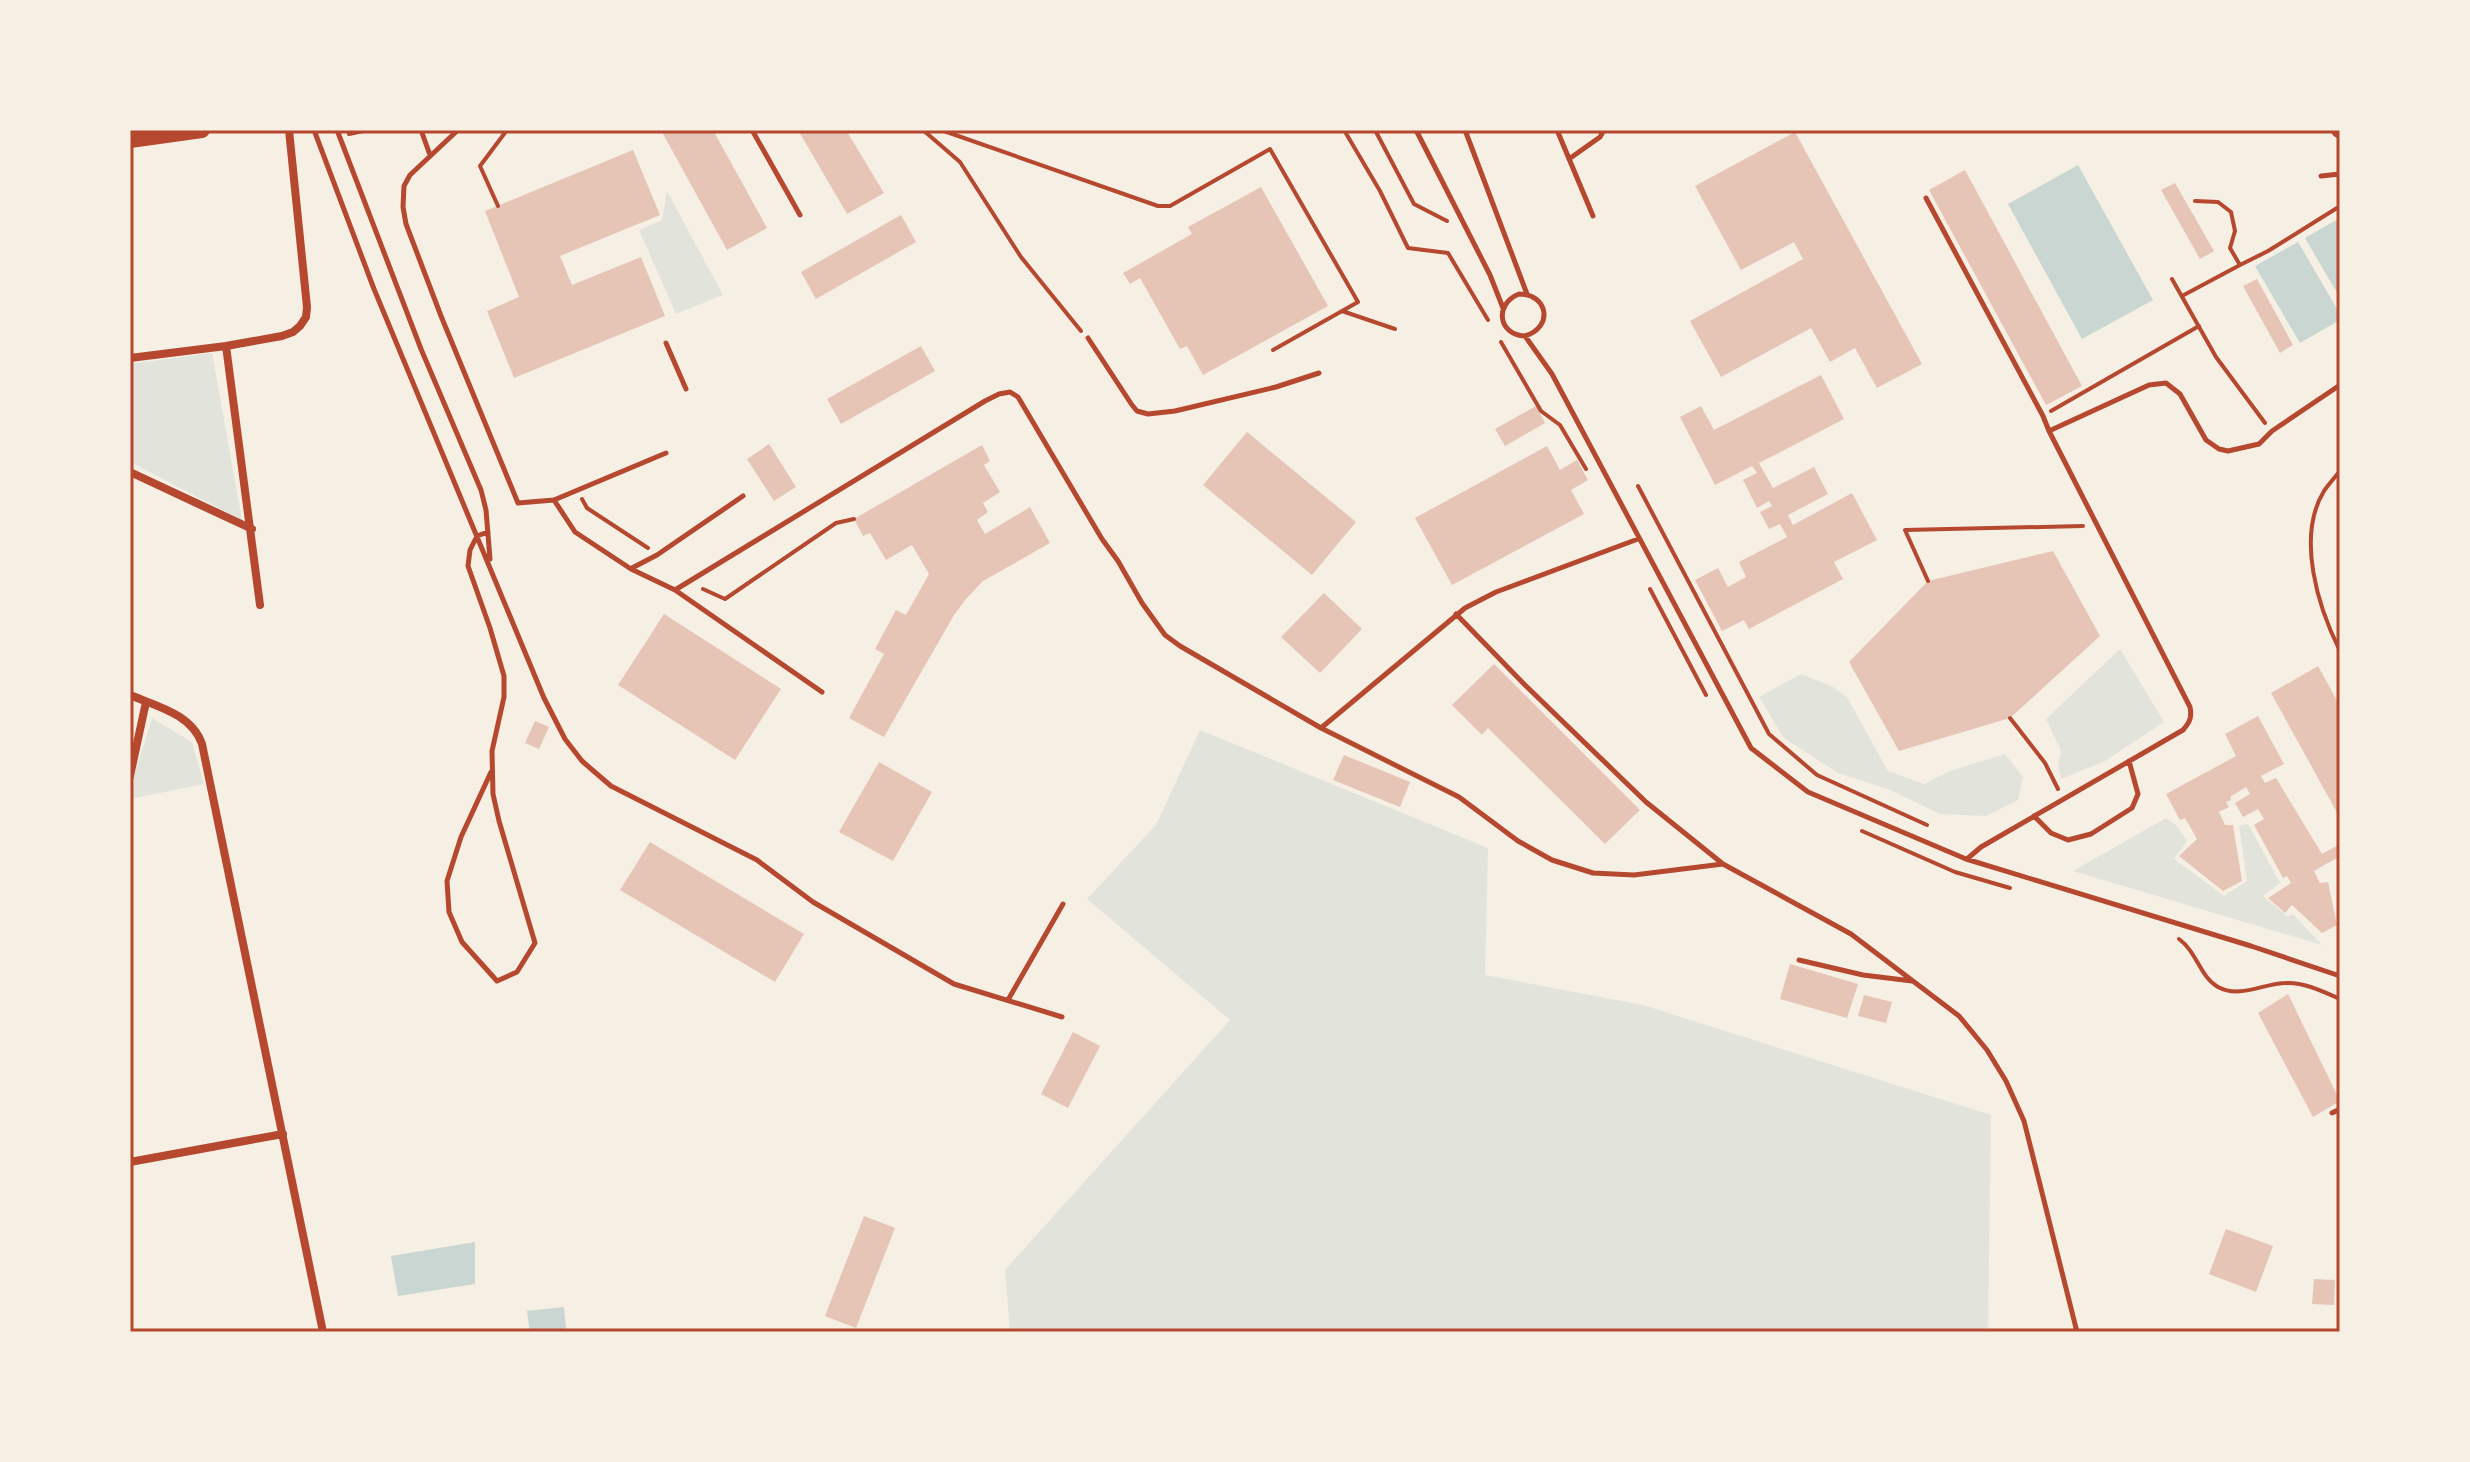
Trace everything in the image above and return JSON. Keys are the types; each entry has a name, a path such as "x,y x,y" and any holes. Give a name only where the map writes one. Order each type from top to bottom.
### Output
{"main road":[{"path":"130,140 202,130"}],"street":[{"path":"130,358 282,336 300,326 306,317 307,307 289,130"},
{"path":"226,346 260,605"},
{"path":"130,472 252,529"},
{"path":"130,695 186,720 201,739 323,1332"},
{"path":"130,776 146,702"},
{"path":"130,1162 283,1134"}],"lane":[{"path":"314,130 374,289 544,698 565,739 594,774 611,786 757,860 813,902 954,984 1062,1017"},
{"path":"337,130 421,349 481,490 486,510 490,564"},
{"path":"421,130 430,155"},
{"path":"458,130 410,175 404,186 403,207 406,224 446,329 518,503 554,500 666,453"},
{"path":"752,130 800,215"},
{"path":"1416,130 1490,275 1503,308 1505,326 1511,332 1525,336 1552,374 1751,748 1808,792 1966,859 2340,976"},
{"path":"1465,130 1527,294"},
{"path":"1557,130 1593,216"},
{"path":"1569,159 1600,137 1604,130"},
{"path":"2321,176 2340,174"},
{"path":"1926,198 2043,416 2192,715 2183,730 1981,847 1966,859"},
{"path":"1503,308 1512,297 1527,294 1541,304 1544,319 1537,330 1525,336"},
{"path":"1088,338 1132,405 1137,411 1148,414 1242,396 1319,373"},
{"path":"666,343 686,389"},
{"path":"2049,431 2149,385 2166,383 2180,394 2206,440 2219,449 2238,450 2259,444 2272,431 2340,385"},
{"path":"675,590 985,401 1010,392 1018,397 1142,603 1165,635 1180,646 1321,728 1459,797 1518,841 1552,860 1593,873 1634,875 1723,864"},
{"path":"631,569 657,555 743,496"},
{"path":"554,500 575,532 631,569 675,590 822,692"},
{"path":"488,532 477,536 470,550 468,566 504,676 504,697 492,751 491,772 499,821 535,943 517,972 497,981 462,942 449,912 447,881 461,837 491,772"},
{"path":"1321,728 1456,614 1496,592 1638,539"},
{"path":"1456,614 1646,802 1723,864 1851,934 1959,1016 1987,1050 2006,1081 2024,1121 2077,1332"},
{"path":"2034,816 2051,833 2068,840 2091,834 2132,808 2138,794 2129,761"},
{"path":"1008,1000 1063,904"},
{"path":"1799,960 1863,975 1913,982"},
{"path":"2332,1113 2340,1109"}],"path":[{"path":"498,206 480,166 507,130"},
{"path":"923,130 960,162 1021,257 1088,338"},
{"path":"941,130 1158,206 1170,206 1270,149 1358,302 1273,350"},
{"path":"1344,130 1380,191 1408,248 1448,253 1490,323"},
{"path":"1375,130 1414,204 1446,219 1452,232"},
{"path":"2195,201 2218,202 2231,212 2235,231 2230,248 2240,265"},
{"path":"2182,297 2268,251 2337,208"},
{"path":"2172,279 2216,357 2272,431"},
{"path":"1342,311 1395,329"},
{"path":"2043,416 2199,326"},
{"path":"1497,336 1541,411 1560,425 1591,478"},
{"path":"2340,471 2324,491 2311,529 2311,550 2324,619 2340,651"},
{"path":"1638,486 1769,734 1817,775 1927,825"},
{"path":"1928,581 1905,530 2097,525"},
{"path":"1647,580 1707,698"},
{"path":"2010,718 2045,763 2064,799"},
{"path":"1860,830 1955,872 2014,889"},
{"path":"2174,935 2189,946 2207,978 2220,988 2249,991 2287,982 2321,990 2340,999"}],"shaded area":[{"path":"2078,165 2153,300 2082,339 2008,204"},
{"path":"667,191 723,295 676,314 639,230 662,220"},
{"path":"2340,218 2340,298 2305,238"},
{"path":"2298,242 2340,314 2340,320 2300,343 2255,266"},
{"path":"212,353 242,520 130,462 130,364"},
{"path":"2120,649 2164,722 2105,761 2061,779 2058,764 2061,751 2046,719"},
{"path":"1801,674 1833,687 1847,697 1888,771 1924,784 1950,771 2005,754 2023,777 2018,800 1986,816 1940,814 1890,790 1838,773 1784,738 1759,697"},
{"path":"152,718 192,742 204,784 130,799 130,789"},
{"path":"1200,730 1488,848 1485,975 1643,1005 1991,1115 1988,1332 1010,1332 1005,1270 1230,1020 1087,899 1156,825"},
{"path":"2166,818 2177,826 2187,841 2174,859 2224,896 2247,881 2239,826 2248,824 2280,883 2263,896 2288,917 2293,914 2322,945 2073,871"},
{"path":"475,1242 475,1284 398,1296 391,1256"},
{"path":"564,1307 566,1329 530,1332 527,1311"}],"building":[{"path":"713,130 767,228 727,250 662,132"},
{"path":"798,130 846,130 884,193 847,214"},
{"path":"1795,132 1922,364 1877,388 1855,348 1830,362 1811,328 1721,377 1690,321 1803,259 1794,242 1741,270 1695,186"},
{"path":"633,150 660,215 560,256 572,285 641,257 665,316 514,378 487,311 519,297 485,211"},
{"path":"1965,170 2082,386 2046,405 1929,190"},
{"path":"2175,183 2214,251 2200,259 2161,190"},
{"path":"1261,187 1328,306 1203,375 1187,346 1180,349 1140,278 1130,284 1123,273 1192,234 1188,227"},
{"path":"901,215 916,242 816,299 801,272"},
{"path":"2257,279 2293,345 2280,353 2243,286"},
{"path":"921,346 935,371 841,424 827,399"},
{"path":"1821,375 1844,419 1759,463 1773,488 1814,467 1828,494 1788,515 1793,525 1852,493 1877,540 1834,562 1843,579 1749,629 1744,620 1722,631 1695,580 1718,568 1728,587 1746,577 1739,562 1787,537 1780,524 1769,529 1760,512 1772,506 1769,501 1757,508 1743,480 1757,473 1752,466 1715,485 1680,417 1701,406 1714,430"},
{"path":"1536,406 1545,423 1505,446 1495,429"},
{"path":"1247,432 1356,522 1312,575 1203,485"},
{"path":"769,444 796,487 774,501 747,459"},
{"path":"982,445 990,461 984,465 1000,492 983,503 988,512 977,520 985,534 1030,507 1050,543 983,581 966,599 884,737 849,718 884,654 875,649 896,610 906,615 929,574 912,545 886,560 870,533 863,536 854,519"},
{"path":"1547,446 1560,470 1577,460 1588,480 1571,490 1584,514 1452,585 1415,518"},
{"path":"2053,551 2100,636 2010,718 1899,751 1849,662 1928,581"},
{"path":"1324,593 1362,629 1320,673 1281,637"},
{"path":"664,614 781,689 735,760 618,685"},
{"path":"1494,664 1640,810 1605,844 1488,728 1482,735 1452,705"},
{"path":"2318,666 2340,706 2340,818 2271,693"},
{"path":"2258,716 2284,764 2261,776 2265,783 2276,778 2322,854 2340,844 2340,856 2314,871 2320,883 2328,882 2337,925 2322,933 2292,905 2285,913 2268,898 2291,883 2287,876 2283,878 2254,825 2264,819 2258,809 2243,817 2235,803 2250,794 2246,787 2230,797 2231,800 2226,802 2229,807 2219,812 2225,825 2233,825 2242,881 2223,891 2179,856 2197,839 2185,818 2180,820 2166,794 2236,756 2225,734"},
{"path":"535,721 549,727 539,749 525,743"},
{"path":"1344,755 1410,782 1400,807 1333,780"},
{"path":"879,762 932,792 893,861 839,832"},
{"path":"650,842 804,934 775,982 620,890"},
{"path":"1790,964 1858,984 1847,1018 1780,999"},
{"path":"2288,994 2340,1101 2313,1117 2258,1013"},
{"path":"1864,995 1892,1002 1886,1023 1858,1016"},
{"path":"1073,1032 1100,1046 1068,1108 1041,1094"},
{"path":"864,1216 895,1228 856,1328 825,1316"},
{"path":"2226,1229 2273,1246 2256,1292 2209,1274"},
{"path":"2314,1279 2335,1280 2334,1305 2312,1304"}]}
